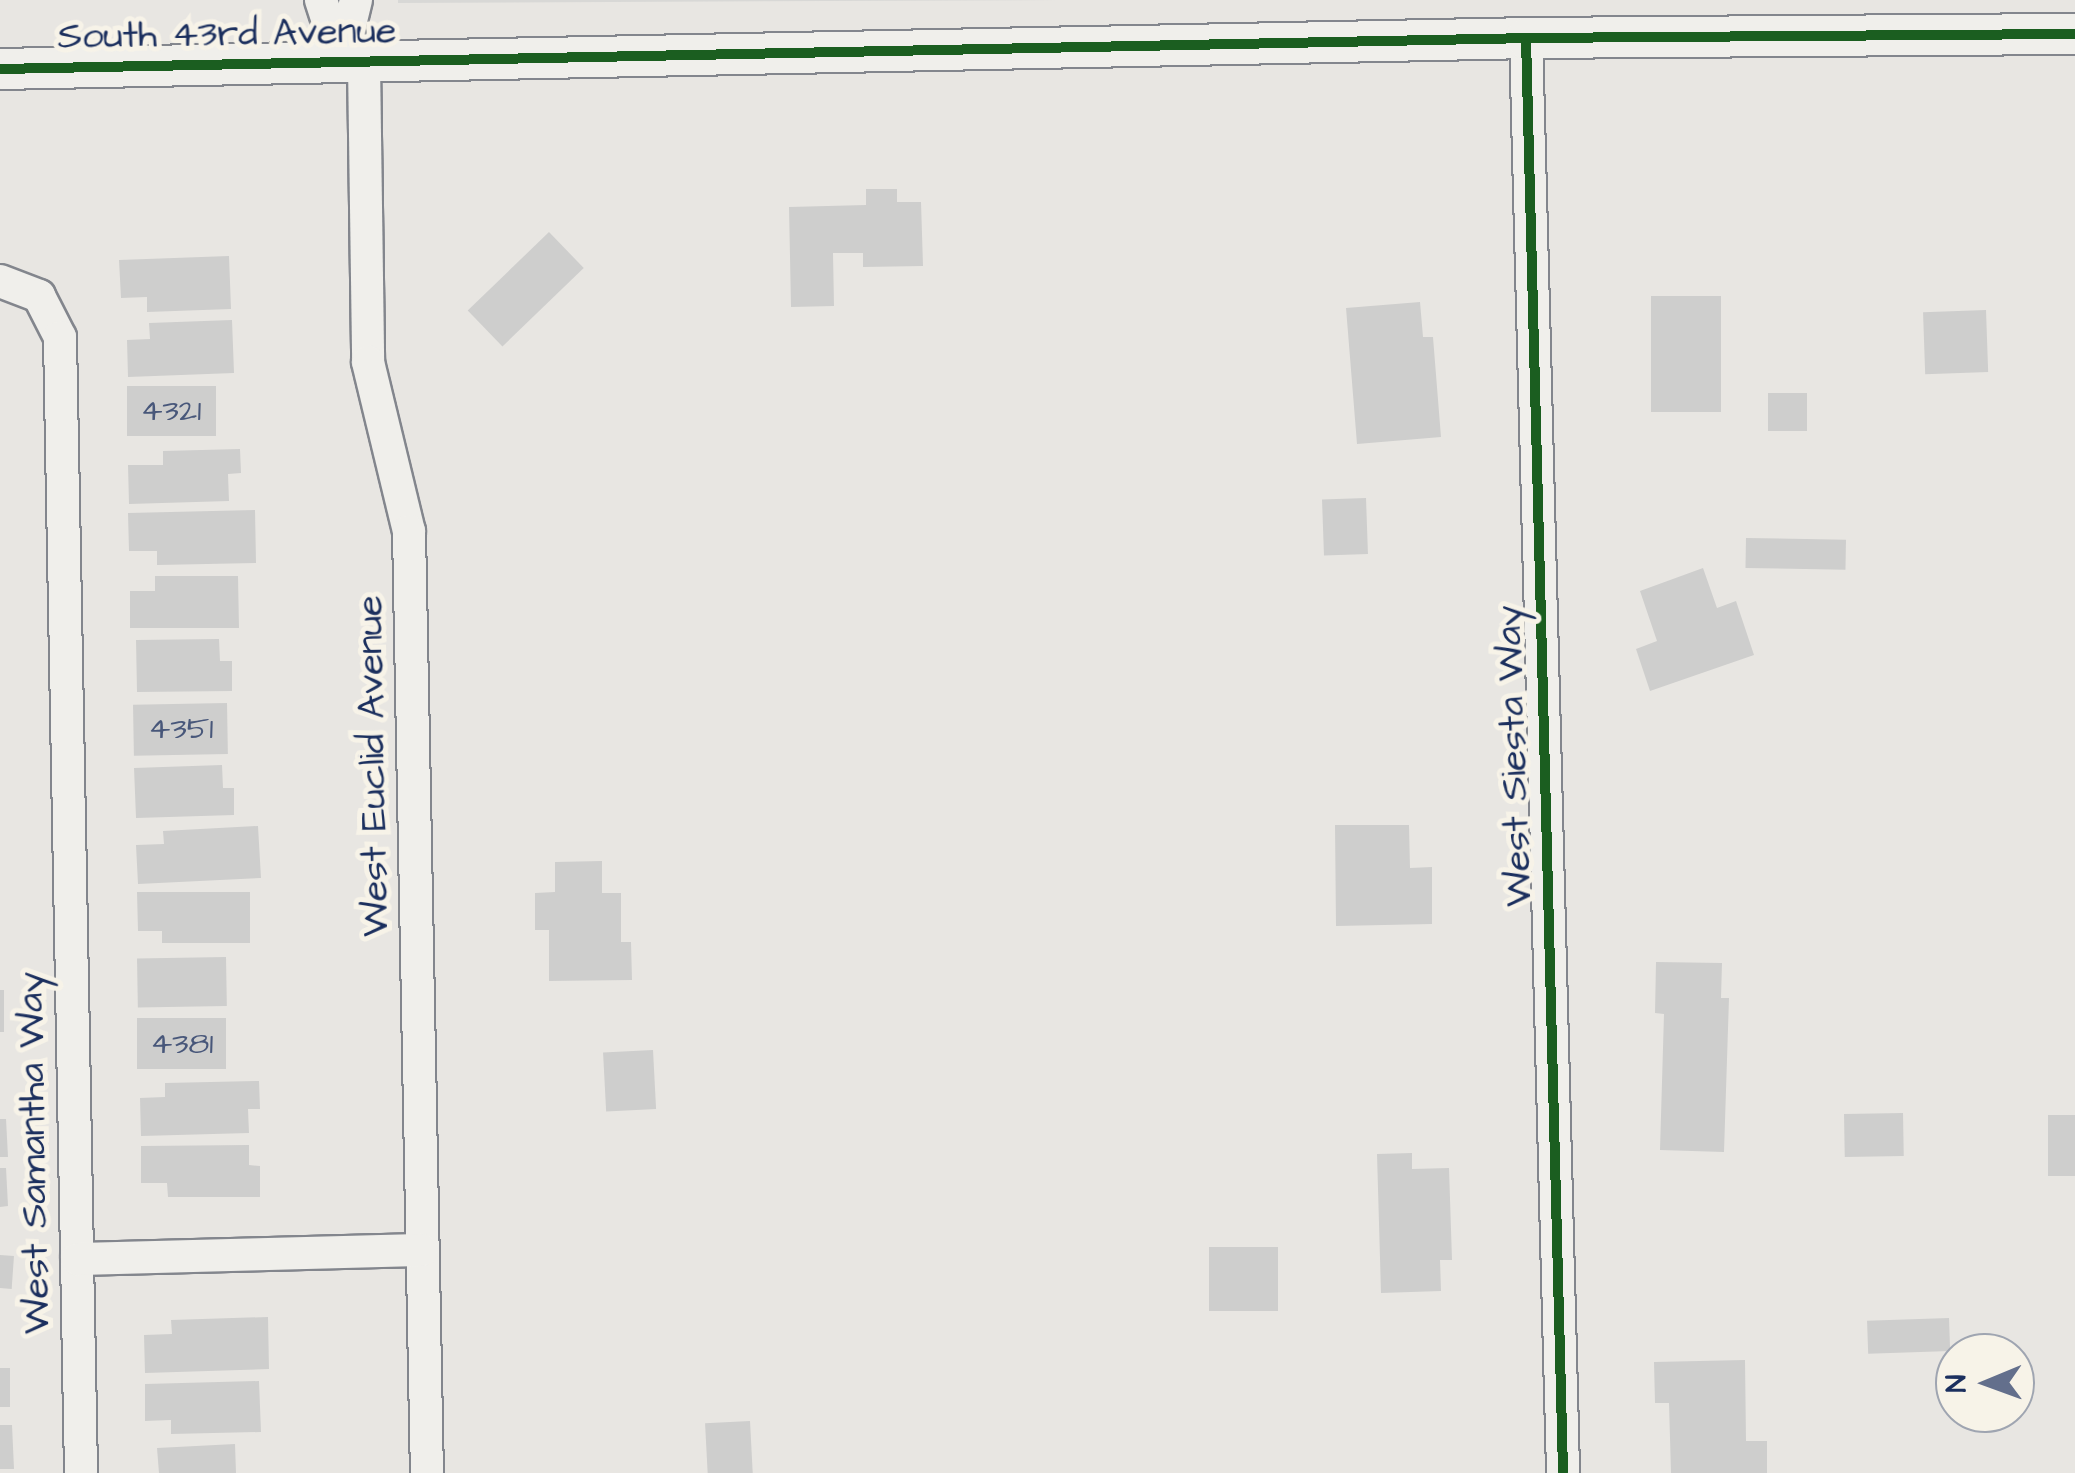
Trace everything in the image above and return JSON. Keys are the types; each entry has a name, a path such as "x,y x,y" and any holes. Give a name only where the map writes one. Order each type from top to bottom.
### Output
{"street":[{"name":"West Euclid Avenue","path":"321,0 352,62"},
{"name":"West Euclid Avenue","path":"356,0 352,62 368,362 409,531 426,1473"},
{"name":"South 43rd Avenue","path":"0,68 1526,38 2075,34"},
{"name":"West Siesta Way","path":"1526,38 1563,1473"},
{"name":"West Samantha Way","path":"0,281 39,296 60,337 81,1473"},
{"path":"77,1259 422,1250"}],"shaded area":[{"path":"398,0 1060,0 398,3"}],"building":[{"path":"866,189 897,189 897,202 921,202 923,266 863,267 863,253 833,253 834,306 791,307 789,207 866,205"},
{"path":"549,232 584,268 502,346 468,310"},
{"path":"229,256 231,309 147,312 147,297 121,298 119,260"},
{"path":"1651,296 1721,296 1721,412 1651,412"},
{"path":"1420,302 1423,337 1433,337 1441,437 1357,444 1346,308"},
{"path":"1986,310 1988,372 1925,374 1923,312"},
{"path":"232,320 234,373 128,377 127,340 150,339 149,323"},
{"path":"127,386 216,386 216,436 127,436"},
{"path":"1768,393 1807,393 1807,431 1768,431"},
{"path":"240,449 241,473 228,474 229,501 129,504 128,465 163,465 163,451"},
{"path":"1366,498 1368,554 1324,556 1322,500"},
{"path":"255,510 256,563 157,565 157,551 129,551 128,513"},
{"path":"1746,538 1846,540 1845,570 1745,568"},
{"path":"1703,568 1717,608 1736,601 1754,655 1650,691 1636,649 1657,641 1640,591"},
{"path":"155,576 238,576 239,628 130,628 130,591 155,591"},
{"path":"219,639 220,661 232,661 232,691 137,692 136,640"},
{"path":"227,703 228,754 134,756 133,705"},
{"path":"222,765 223,788 234,788 234,815 136,818 134,768"},
{"path":"1335,825 1409,825 1410,868 1432,867 1432,924 1336,926"},
{"path":"258,826 261,878 138,884 136,845 164,844 163,831"},
{"path":"602,861 602,893 621,893 621,942 631,942 632,980 549,981 549,930 535,930 535,893 555,892 555,862"},
{"path":"137,892 250,892 250,943 162,943 162,931 138,931"},
{"path":"226,957 227,1006 138,1008 137,959"},
{"path":"1656,962 1722,963 1721,998 1729,998 1724,1152 1660,1150 1664,1014 1655,1013"},
{"path":"0,990 4,990 4,1032 0,1032"},
{"path":"137,1018 226,1018 226,1069 137,1069"},
{"path":"653,1050 656,1109 606,1112 603,1053"},
{"path":"259,1081 260,1109 248,1109 249,1133 141,1136 140,1098 165,1097 165,1083"},
{"path":"1903,1113 1904,1156 1845,1157 1844,1114"},
{"path":"2048,1115 2075,1115 2075,1176 2048,1176"},
{"path":"0,1119 6,1119 8,1157 0,1157"},
{"path":"249,1145 249,1165 260,1166 260,1197 168,1197 167,1183 141,1183 141,1146"},
{"path":"1412,1153 1412,1169 1449,1168 1452,1260 1440,1260 1441,1291 1381,1293 1377,1154"},
{"path":"0,1168 6,1168 8,1206 0,1207"},
{"path":"1209,1247 1278,1247 1278,1311 1209,1311"},
{"path":"0,1255 14,1256 12,1289 0,1288"},
{"path":"268,1317 269,1369 145,1373 144,1335 172,1334 171,1320"},
{"path":"1949,1318 1950,1333 1935,1333 1935,1352 1868,1354 1867,1321"},
{"path":"1745,1360 1746,1441 1767,1441 1767,1473 1671,1473 1669,1403 1655,1403 1654,1362"},
{"path":"0,1368 10,1368 10,1407 0,1407"},
{"path":"259,1381 261,1432 171,1434 171,1420 145,1421 145,1384"},
{"path":"750,1421 753,1473 708,1473 705,1423"},
{"path":"0,1425 12,1425 14,1469 0,1469"},
{"path":"235,1444 236,1473 159,1473 157,1448"}],"cycle path":[{"path":"0,69 1526,38 2075,34"},
{"path":"1526,38 1563,1473"}]}
